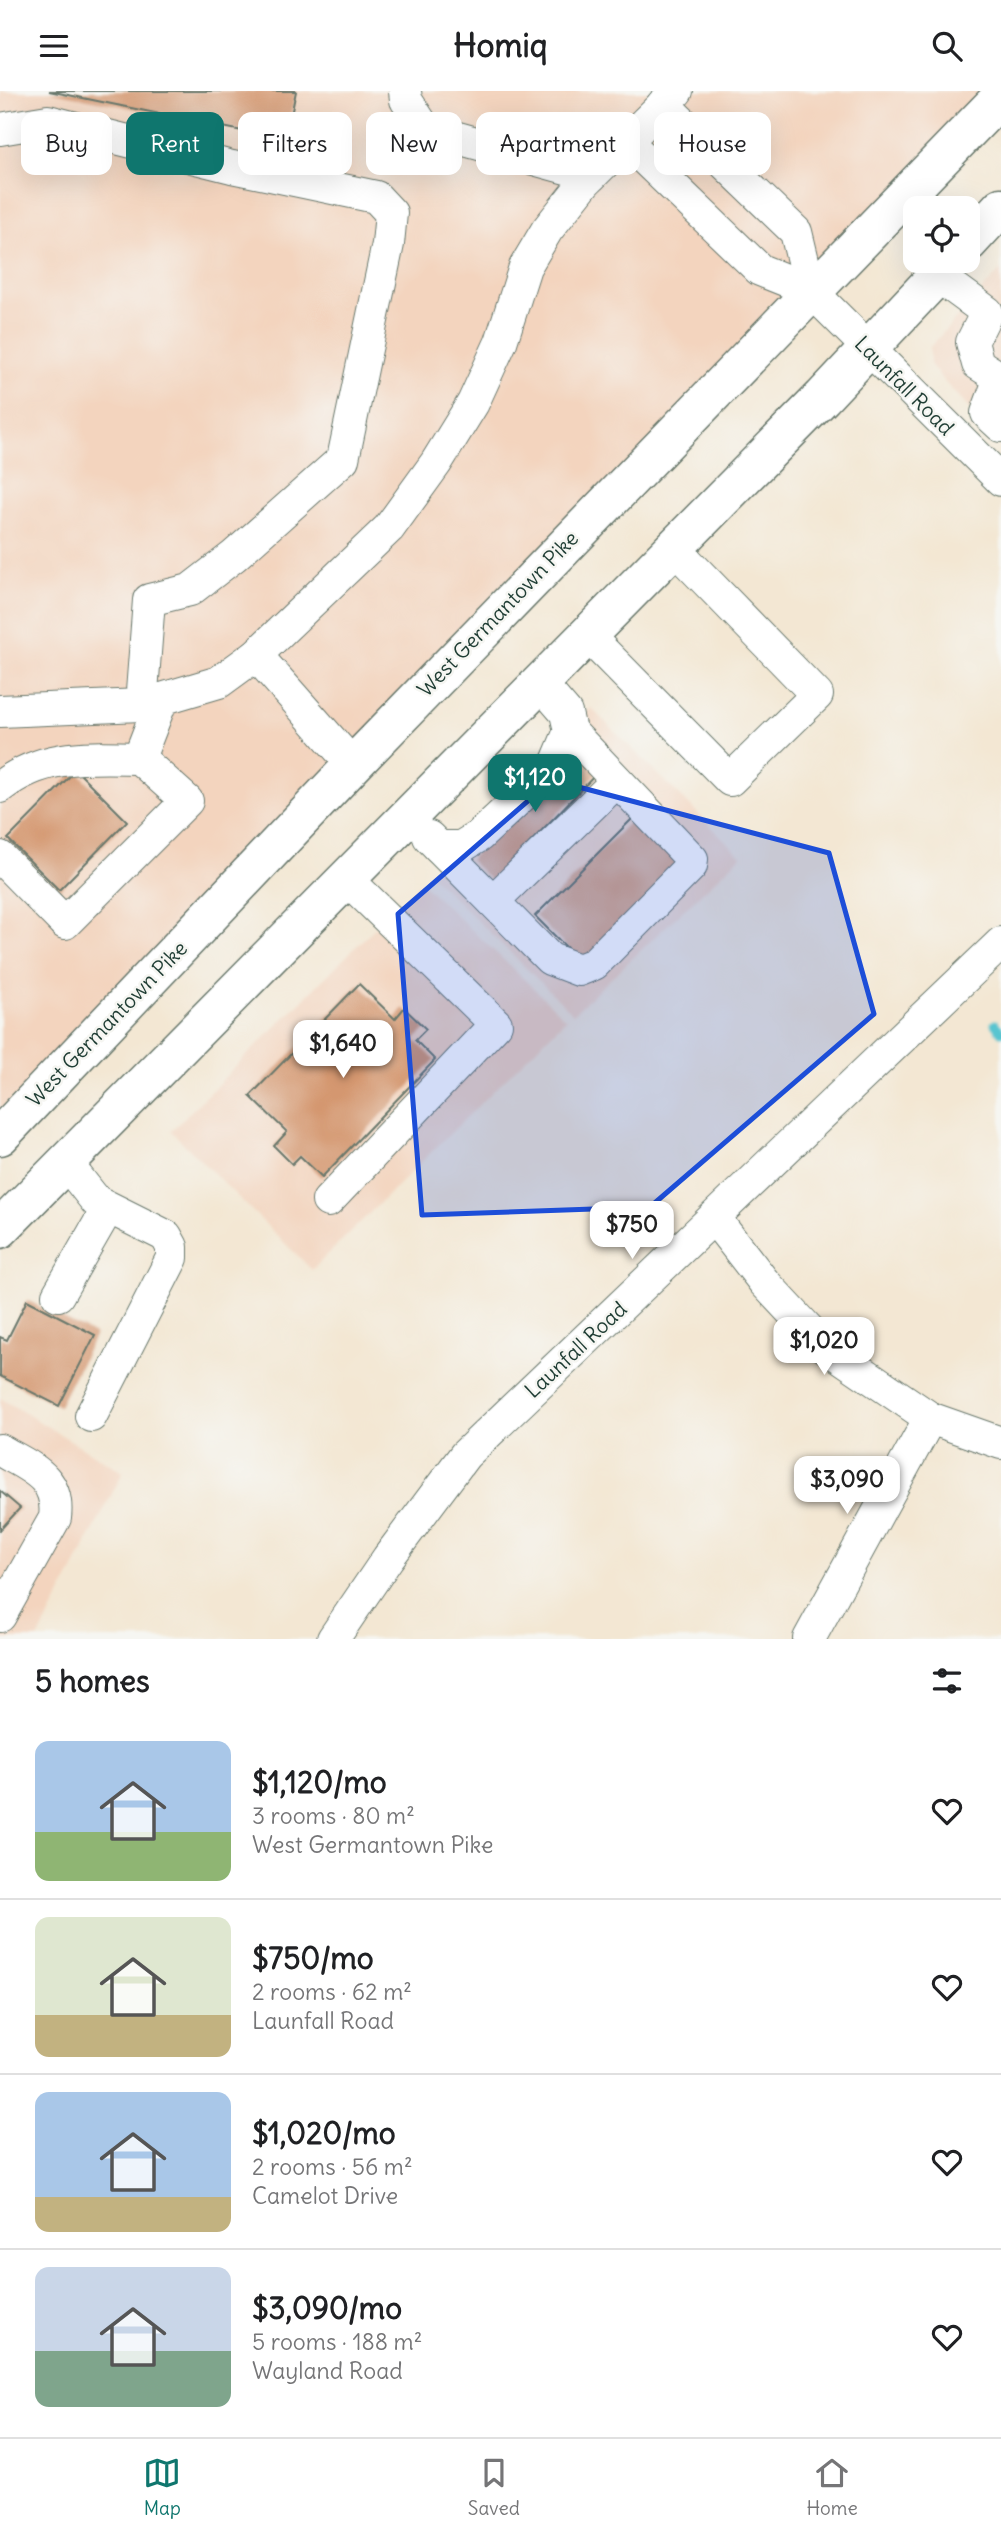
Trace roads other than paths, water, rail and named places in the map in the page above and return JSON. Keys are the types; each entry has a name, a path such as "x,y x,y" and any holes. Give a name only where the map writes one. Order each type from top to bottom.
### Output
{"main road":[{"name":"West Germantown Pike","path":"0,1136 353,765 1001,97"},
{"path":"980,231 999,213"},
{"path":"0,1229 674,548 868,350 939,273"}],"street":[{"path":"405,91 406,100 425,129 476,143"},
{"path":"640,126 670,97 796,232 810,291"},
{"path":"0,129 48,121 326,188 376,197 391,213 388,244 343,460 234,556 190,590 149,600 151,702 139,758"},
{"path":"640,155 760,270 810,291"},
{"path":"0,711 151,702 219,682 256,655 389,528 436,463 479,391 501,342 525,267 547,230 592,175"},
{"path":"949,273 994,314 972,342 978,365 1000,379 994,419 958,441"},
{"name":"Launfall Road","path":"810,291 958,441 1001,480"},
{"path":"587,635 730,781 817,695 674,548"},
{"path":"256,655 353,765"},
{"path":"407,817 550,960 579,970 594,964 691,866 692,859 570,730 566,713 540,683"},
{"path":"439,847 461,847 479,836 556,764 570,730"},
{"path":"0,787 18,773 68,757 139,758 187,801 65,923 0,857"},
{"path":"493,901 617,781"},
{"path":"328,1201 496,1024 347,879"},
{"name":"Launfall Road","path":"333,1639 388,1558 465,1455 1001,943"},
{"path":"66,1163 96,1201 166,1236 172,1247 172,1258 91,1416"},
{"path":"58,1295 108,1208"},
{"path":"715,1219 764,1282 823,1345 930,1418 1001,1443"},
{"path":"809,1639 930,1418"},
{"path":"0,1450 38,1472 51,1486 57,1502 55,1518 0,1616"}],"waterway":[{"path":"995,1024 1001,1032"}]}
